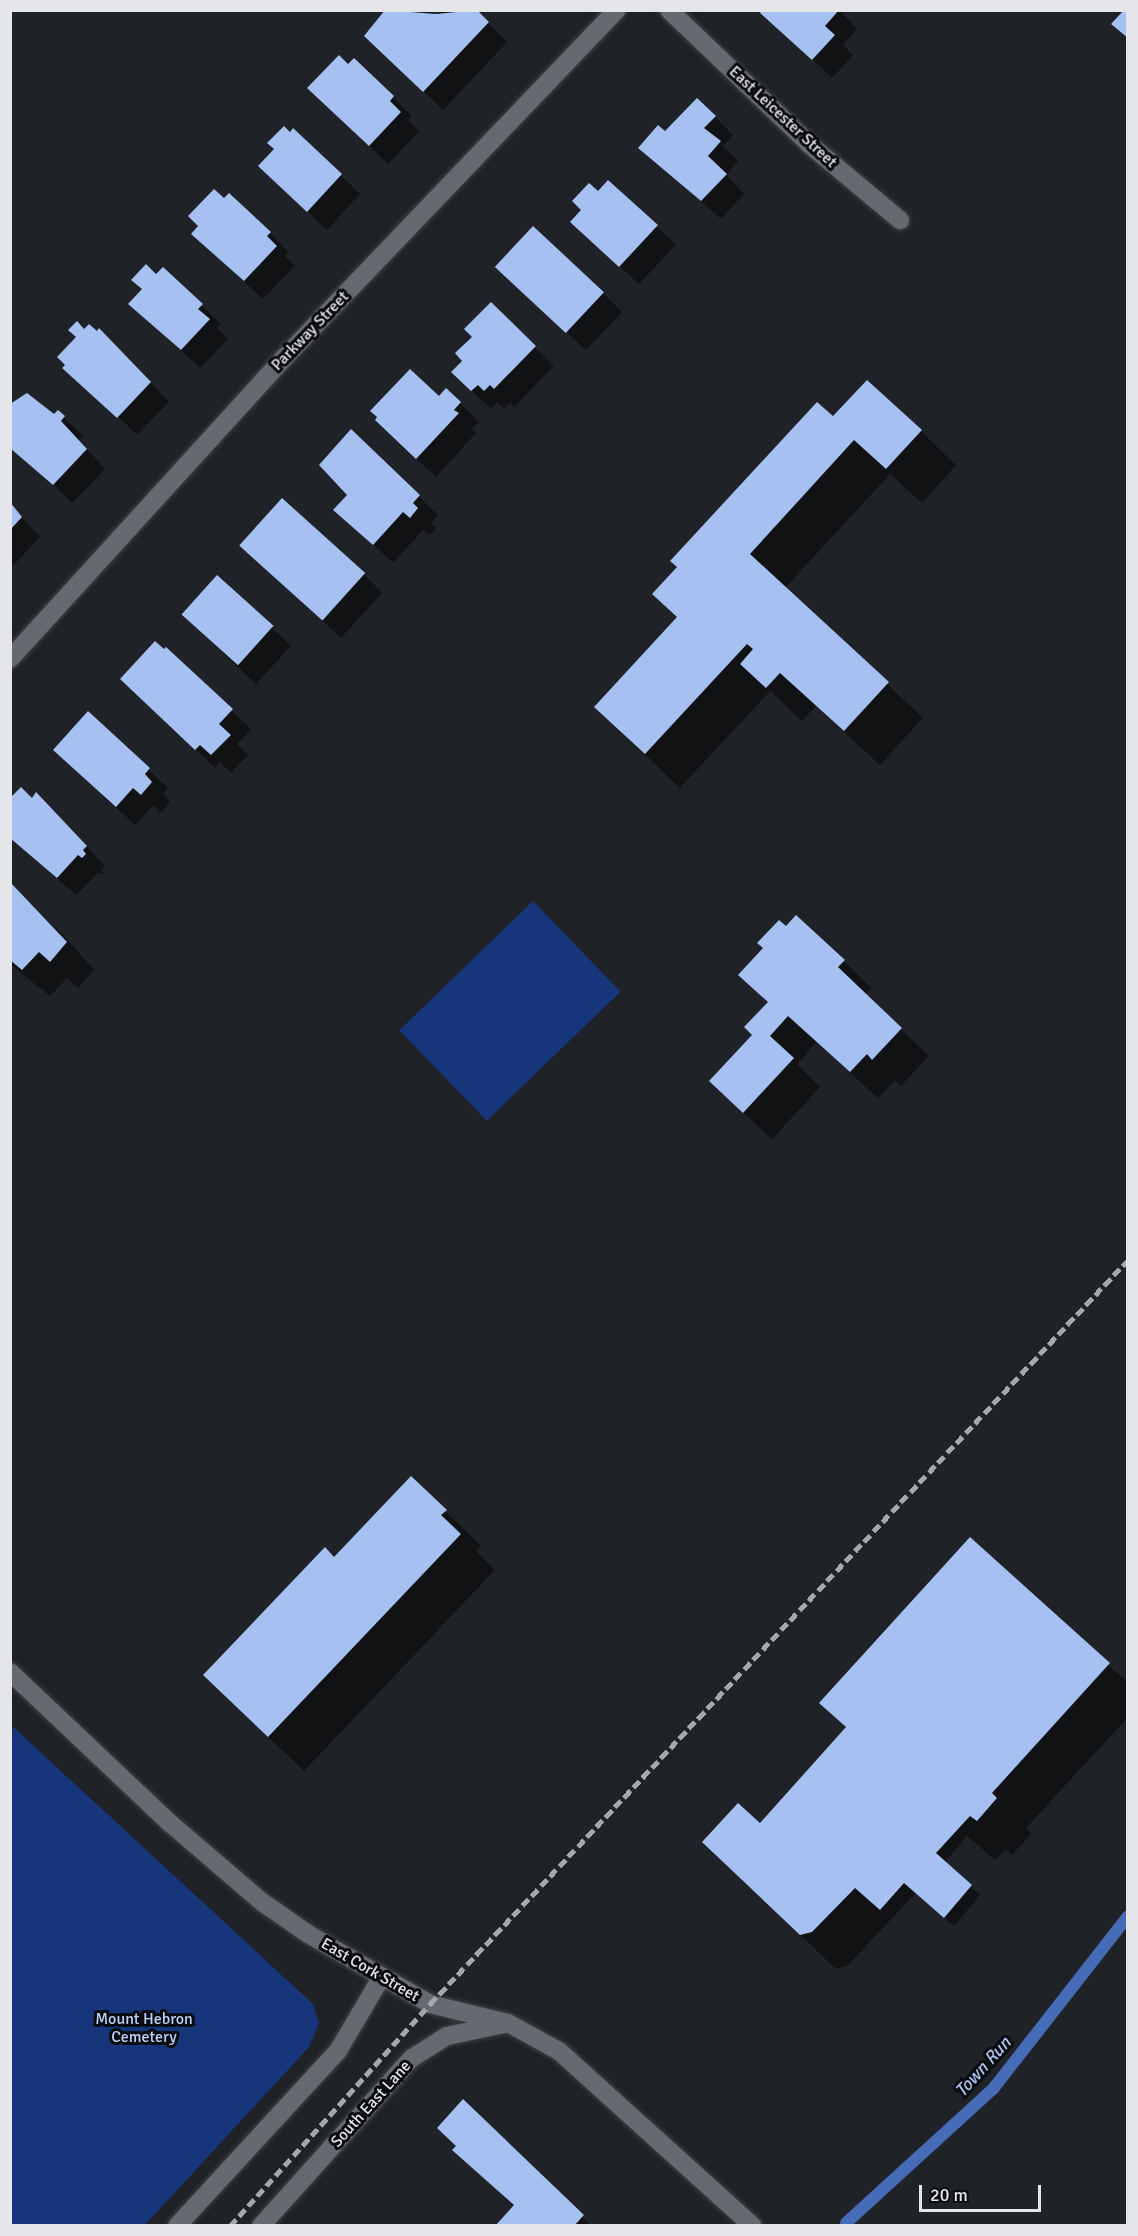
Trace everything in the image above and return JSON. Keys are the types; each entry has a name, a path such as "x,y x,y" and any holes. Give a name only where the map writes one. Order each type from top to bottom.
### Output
{"street":[{"name":"Parkway Street","path":"10,659 285,357 617,10"},
{"name":"East Leicester Street","path":"669,10 809,144 900,220"},
{"name":"East Cork Street","path":"10,1672 221,1868 308,1934 429,2004 508,2023 559,2051 592,2078 753,2226"},
{"path":"177,2226 338,2051 381,1978"},
{"name":"South East Lane","path":"261,2226 412,2058 447,2036 508,2023"}],"green space":[{"path":"533,901 621,992 487,1121 399,1030"},
{"name":"Mount Hebron Cemetery","path":"10,1724 313,2004 319,2023 309,2047 145,2225 11,2225"}],"building":[{"path":"385,10 436,14 477,10 489,22 423,92 364,36"},
{"path":"762,10 839,10 825,26 835,35 812,60 760,13"},
{"path":"1124,10 1128,10 1128,38 1111,24"},
{"path":"339,55 348,64 354,58 394,96 390,101 401,112 369,146 307,88"},
{"path":"697,98 716,116 704,128 721,141 708,156 727,174 701,201 638,148 658,125 665,131"},
{"path":"284,126 290,132 293,128 342,174 307,212 258,166 274,149 267,143"},
{"path":"608,180 658,225 619,267 570,222 581,210 572,201 589,183 598,191"},
{"path":"214,189 224,198 229,193 271,232 267,236 277,246 244,281 191,234 198,226 188,216"},
{"path":"533,226 604,292 566,333 495,267"},
{"path":"146,264 156,274 163,267 203,304 198,309 210,319 181,350 128,304 142,289 131,280"},
{"path":"491,302 536,346 494,389 490,385 484,391 478,385 471,391 451,372 462,361 455,353 472,337 464,329"},
{"path":"77,321 84,329 89,324 97,331 99,328 151,382 117,418 62,368 65,365 57,357 76,337 68,330"},
{"path":"410,369 439,396 446,388 461,402 454,410 459,413 416,459 375,420 377,417 370,411"},
{"path":"867,380 922,430 886,469 854,440 750,554 889,682 844,731 780,673 766,688 740,664 753,649 747,644 645,754 594,707 677,617 652,594 677,567 670,561 817,402 833,416"},
{"path":"27,393 54,414 58,410 65,416 61,421 87,449 53,485 10,448 10,404"},
{"path":"351,429 420,495 413,503 418,508 410,518 403,512 373,545 333,510 347,495 319,465"},
{"path":"282,498 365,573 322,621 239,546"},
{"path":"10,502 22,517 10,530"},
{"path":"217,575 273,626 238,665 182,614"},
{"path":"155,641 164,649 166,647 233,709 219,724 231,735 211,755 200,745 195,750 120,679"},
{"path":"88,711 150,768 145,774 152,782 141,795 133,788 116,807 53,750"},
{"path":"21,787 32,798 36,792 87,846 83,850 86,854 82,858 78,855 57,878 10,838 10,798"},
{"path":"10,882 67,942 50,962 39,952 22,970 10,960"},
{"path":"796,915 845,960 838,967 902,1028 872,1060 867,1054 850,1072 788,1016 770,1036 794,1058 743,1113 709,1081 752,1035 744,1027 768,1002 738,975 763,948 757,943 779,920 786,926"},
{"path":"411,1476 447,1510 441,1515 461,1534 268,1737 203,1675 325,1547 334,1557"},
{"path":"970,1537 1110,1663 992,1793 997,1798 977,1821 970,1816 936,1853 972,1885 944,1918 904,1883 880,1910 855,1888 812,1932 800,1935 702,1842 738,1803 760,1823 846,1727 819,1703"},
{"path":"463,2099 584,2215 574,2226 495,2226 514,2205 452,2150 456,2146 437,2128"}],"waterway":[{"name":"Town Run","path":"846,2223 993,2089 1128,1916"}],"railway":[{"path":"230,2226 430,2004 1128,1260"}]}
